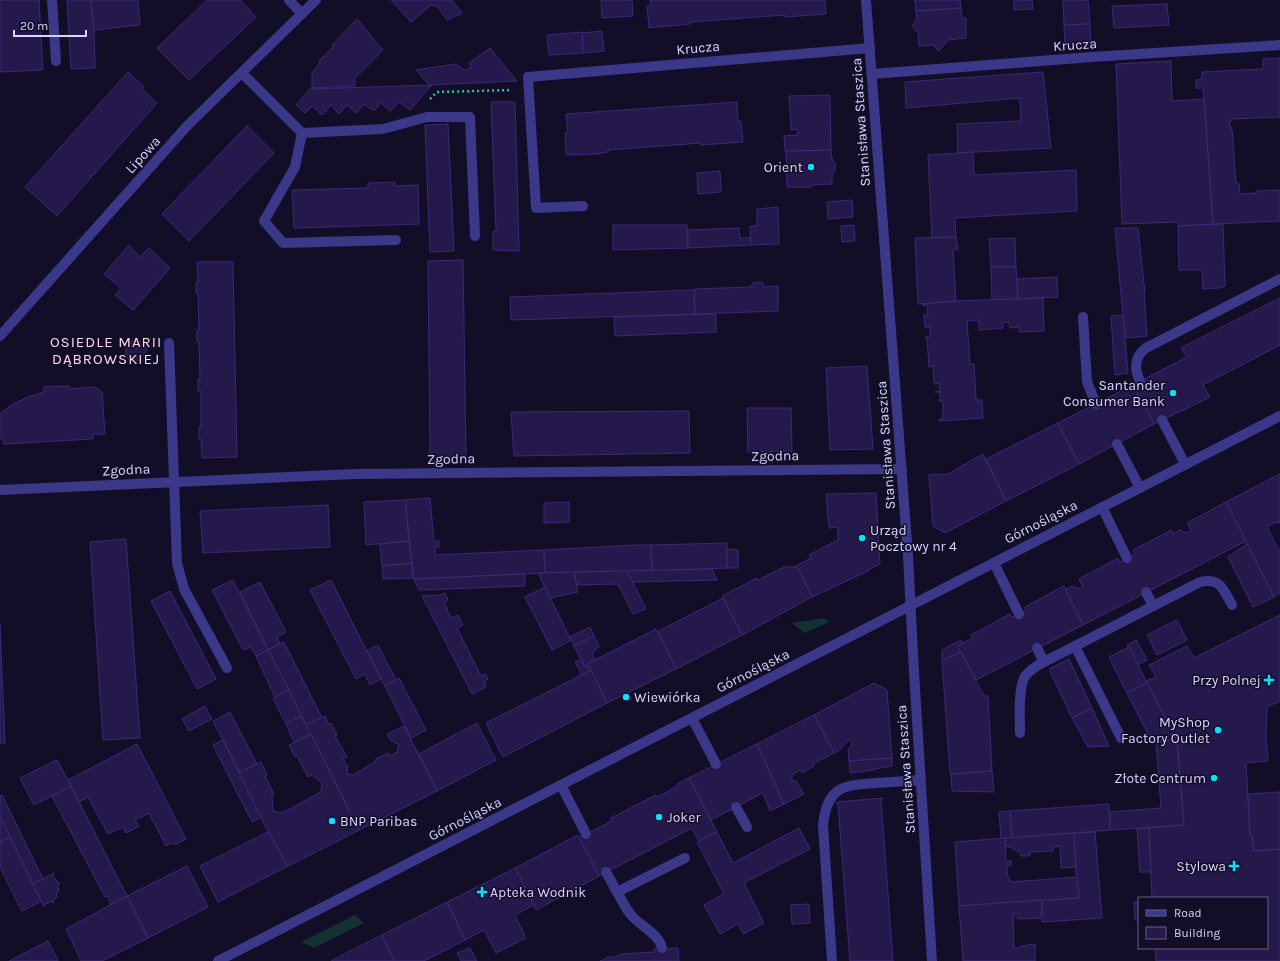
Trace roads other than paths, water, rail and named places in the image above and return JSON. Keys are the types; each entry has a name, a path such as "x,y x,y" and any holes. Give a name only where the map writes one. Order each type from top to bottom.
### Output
{"street":[{"path":"52,0 56,61"},
{"path":"289,0 302,14"},
{"name":"Lipowa","path":"0,336 187,126 316,0"},
{"name":"Stanisława Staszica","path":"866,0 902,469 932,961"},
{"name":"Krucza","path":"872,74 1092,57 1280,45"},
{"name":"Krucza","path":"583,206 536,208 528,77 870,48"},
{"path":"242,72 302,133 383,129 427,118 470,117 475,236"},
{"path":"302,133 295,167 264,221 283,243 396,240"},
{"path":"1140,381 1136,368 1136,360 1140,353 1146,348 1280,279"},
{"path":"1083,317 1087,382 1096,404"},
{"path":"169,343 177,563 184,589 226,668"},
{"name":"Górnośląska","path":"220,960 1280,416"},
{"path":"1162,420 1185,464"},
{"path":"1117,444 1140,488"},
{"name":"Zgodna","path":"0,490 355,474 902,469"},
{"path":"1102,507 1127,558"},
{"path":"994,563 1019,614"},
{"path":"1020,733 1021,693 1024,679 1029,672 1044,662 1200,582 1208,580 1216,582 1222,587 1232,604"},
{"path":"1146,592 1153,606"},
{"path":"1075,646 1120,738"},
{"path":"1037,648 1044,662"},
{"path":"692,718 716,764"},
{"path":"832,961 823,825 824,812 830,799 837,792 850,785 921,780"},
{"path":"561,785 586,834"},
{"path":"736,807 746,828"},
{"path":"617,892 685,858"},
{"path":"606,872 630,915 656,937 661,943 662,948"}],"place":[{"name":"Orient","path":"811,167"},
{"name":"Santander Consumer Bank","path":"1173,393"},
{"name":"Urząd Pocztowy nr 4","path":"862,538"},
{"name":"Przy Polnej","path":"1269,680"},
{"name":"Wiewiórka","path":"626,697"},
{"name":"MyShop Factory Outlet","path":"1218,730"},
{"name":"Złote Centrum","path":"1214,778"},
{"name":"Joker","path":"659,817"},
{"name":"BNP Paribas","path":"332,821"},
{"name":"Stylowa","path":"1234,866"},
{"name":"Apteka Wodnik","path":"482,892"}],"district":[{"name":"OSIEDLE MARII DĄBROWSKIEJ","path":"106,350"}]}
